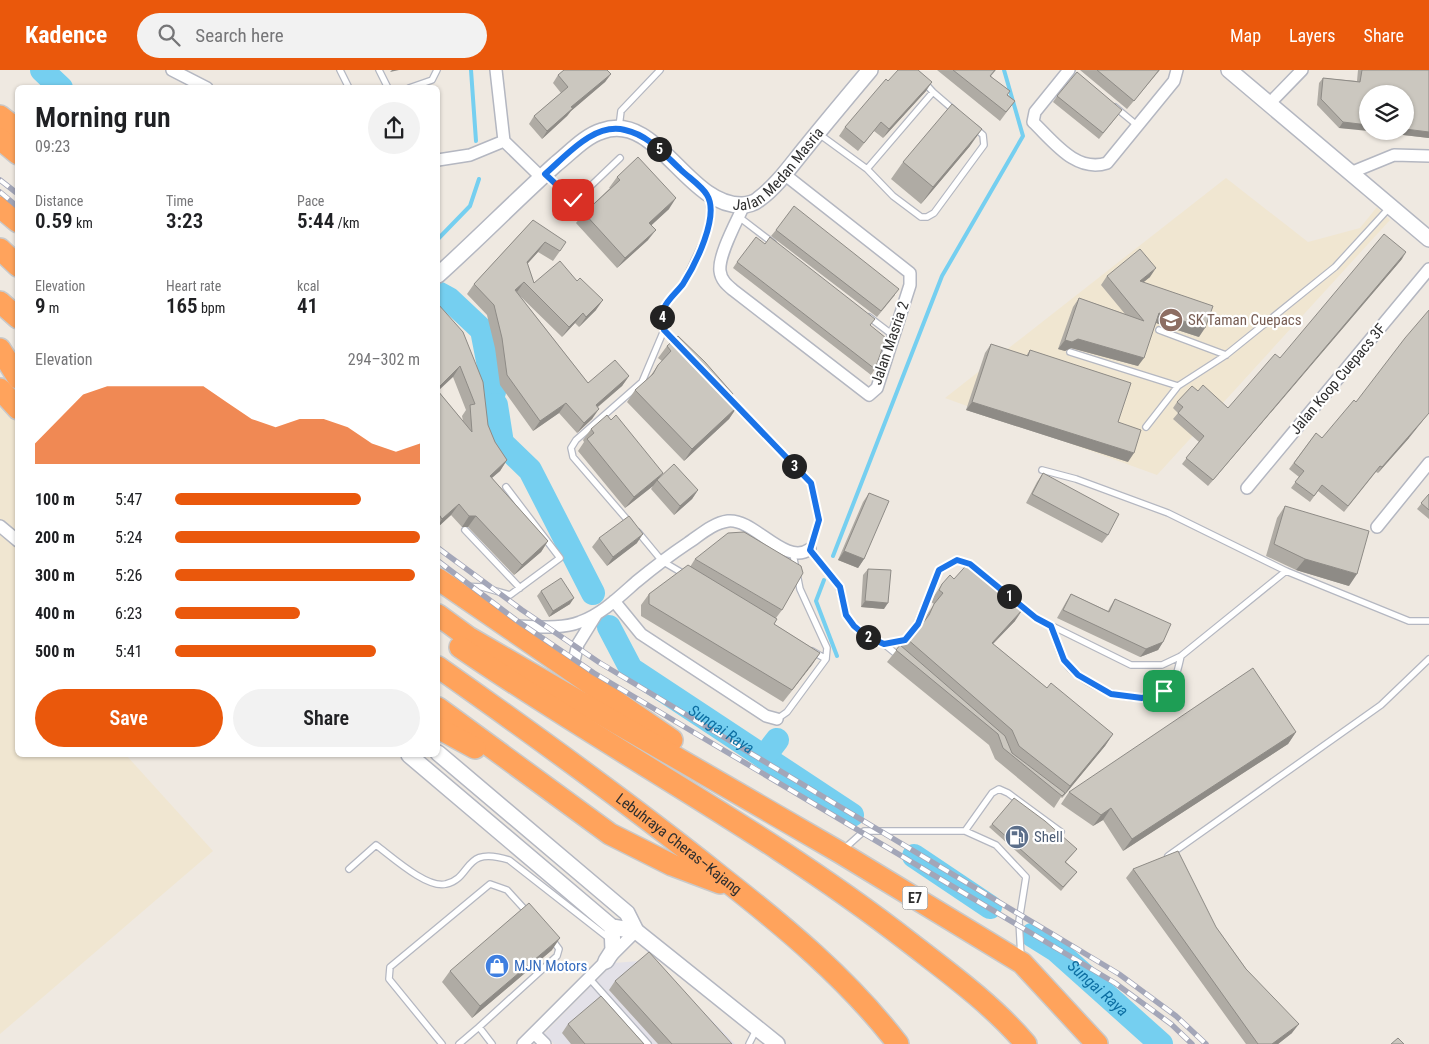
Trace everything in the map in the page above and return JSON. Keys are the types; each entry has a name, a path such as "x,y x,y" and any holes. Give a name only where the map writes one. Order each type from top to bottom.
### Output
{"highway":[{"path":"0,116 15,128"},
{"path":"0,139 15,152"},
{"path":"0,207 15,220"},
{"path":"0,249 15,263"},
{"path":"0,302 15,315"},
{"path":"0,348 15,360"},
{"path":"0,348 15,373"},
{"path":"0,389 15,406"},
{"path":"440,577 503,626 572,669 680,746 712,777"},
{"name":"E7","path":"440,616 468,637 841,852 1022,963 1097,1044"},
{"name":"E7","path":"440,633 518,687 779,850 866,909 956,978 1026,1044"},
{"name":"Lebuhraya Cheras–Kajang","path":"440,668 675,840 739,890 825,964 855,994 898,1044"},
{"path":"440,710 520,770 610,834 672,865 739,890"},
{"path":"440,729 449,736 520,770"}],"street":[{"path":"172,70 201,85"},
{"path":"496,70 504,141 543,176"},
{"name":"Jalan Medan Masria","path":"619,128 634,132 651,142 708,195 735,205 742,211 758,201 784,174 870,70"},
{"path":"1073,72 1035,112 1034,122 1072,159 1094,168 1108,163 1174,82 1177,70"},
{"path":"1228,70 1429,239"},
{"path":"1269,104 1302,70"},
{"path":"440,274 543,176 586,140 602,130 619,128"},
{"path":"440,160 470,156 504,141"},
{"path":"1350,173 1394,155 1429,156"},
{"name":"Jalan Masria 2","path":"742,211 720,260 722,280 869,395 877,388 910,285 910,273 784,174"},
{"name":"Jalan Koop Cuepacs 3F","path":"1246,488 1429,270"},
{"path":"1377,527 1429,463"},
{"path":"503,626 564,625 579,622 597,613 662,561 714,525 730,520 745,526 793,554 803,554 810,550"},
{"path":"0,526 15,538"},
{"path":"614,600 641,634 766,716 777,719"},
{"path":"572,669 578,644 597,613"},
{"path":"440,755 627,913 636,931 777,1044"},
{"path":"411,757 613,934 636,931"},
{"path":"523,1044 636,931"},
{"path":"606,961 613,950 613,934"},
{"path":"534,1033 545,1044"}],"lane":[{"path":"340,70 348,85"},
{"path":"379,70 386,85"},
{"path":"418,85 432,80 437,70"},
{"path":"619,128 621,111 660,70"},
{"path":"914,70 933,92 961,116"},
{"path":"867,169 933,92"},
{"path":"1108,101 1138,126"},
{"path":"818,132 867,169 893,196 921,217 927,217 934,213 984,145 983,135 968,123"},
{"path":"543,176 570,199 576,200 620,158"},
{"path":"687,576 662,561 573,457 571,448 576,440 642,382 664,330 661,319 664,307 684,282 706,236 711,216 708,195"},
{"path":"1146,427 1178,386 1226,355 1335,267 1390,206"},
{"path":"742,211 778,247"},
{"path":"863,312 894,336"},
{"path":"1159,330 1226,355"},
{"path":"1070,352 1178,386"},
{"path":"608,411 615,419"},
{"path":"1042,470 1076,479 1168,513 1286,571 1409,621 1429,620"},
{"path":"440,577 510,595 560,558 506,487"},
{"path":"465,530 520,588"},
{"path":"810,550 840,587 846,615 854,626 866,636 884,644 906,663"},
{"path":"777,719 786,712 826,659 827,648 800,588 793,554"},
{"path":"884,644 905,640 918,624 939,570 957,560 970,564 978,570"},
{"path":"1000,588 1036,618 1051,626 1131,664 1162,665 1181,656 1286,571"},
{"path":"1051,626 1064,660 1078,675 1111,694 1142,698 1164,691 1176,677 1181,656"},
{"path":"809,649 826,659"},
{"path":"1167,857 1382,705 1429,659"},
{"path":"966,831 992,793 999,789 1008,793 1061,832"},
{"path":"841,852 864,831 966,831 996,845 1026,877 1019,921 1022,963"},
{"path":"349,869 376,845 414,874 432,883 446,884 457,878 472,861 484,856 497,856 509,860 613,934"},
{"path":"442,1044 389,979 390,967 490,884 507,890 532,917"},
{"path":"459,1044 556,956 559,949 557,944 544,931"},
{"path":"589,978 648,1044"},
{"path":"479,1027 492,1044"},
{"path":"750,1044 757,1027"}],"path":[{"path":"724,392 811,483 819,520 810,550"}],"shaded area":[{"name":"SK Taman Cuepacs","path":"1226,178 1308,242 1360,228 1377,207 1390,220 1157,475 945,398"},
{"path":"0,396 15,417 15,757 128,757 213,851 0,1034"},
{"path":"652,960 735,1044 554,1044 544,1034 614,963"}],"building":[{"path":"564,70 607,70 611,74 571,107 573,108 547,131 534,116 568,87 558,75"},
{"path":"898,70 918,70 932,82 889,129 881,122 864,143 845,127 886,79 888,81"},
{"path":"953,70 995,70 990,76 1010,91 1007,95 1015,101 1006,112"},
{"path":"1097,70 1159,70 1134,101"},
{"path":"1362,70 1429,70 1429,132 1414,130 1414,85 1359,85 1359,124 1343,122 1321,99 1323,78 1360,82"},
{"path":"1077,72 1122,110 1103,133 1057,96"},
{"path":"952,104 982,129 933,187 903,162"},
{"path":"638,157 676,198 649,223 656,230 625,258 584,213 620,180 617,177"},
{"path":"794,206 899,289 881,311 776,230"},
{"path":"533,220 566,242 560,251 545,242 527,262 534,283 560,261 577,281 580,278 603,300 586,317 583,313 569,327 524,282 515,290 588,383 615,360 629,376 596,405 599,409 584,423 566,403 540,421 507,375 502,338 494,305 474,284"},
{"path":"1384,234 1406,252 1213,480 1186,458 1204,436 1178,413 1183,407 1177,402 1192,386 1198,391 1203,385 1228,408 1275,354 1280,358"},
{"path":"756,237 765,244 770,237 875,319 870,325 886,338 875,369 737,262"},
{"path":"1140,249 1156,268 1140,281 1213,306 1205,328 1159,313 1144,358 1078,339 1072,342 1065,340 1079,298 1144,321 1107,276"},
{"path":"440,306 463,332 483,382 488,425 495,442 507,460 490,476 548,541 522,565 476,516 469,516 459,504 442,519 440,516 440,393 472,432 470,405 475,404 460,366 440,386"},
{"path":"1429,310 1429,413 1382,467 1380,466 1348,506 1322,485 1314,496 1295,482 1304,471 1294,463 1316,433 1322,438 1354,400 1356,402"},
{"path":"678,336 705,362 733,394 729,399 737,407 692,449 635,390 653,374 658,365 671,351 667,346"},
{"path":"991,344 1028,356 1030,350 1131,383 1118,422 1141,430 1134,453 972,402"},
{"path":"607,415 611,420 616,415 663,473 634,497 587,439 594,433 591,429"},
{"path":"674,464 698,490 680,506 657,480"},
{"path":"1043,473 1119,514 1108,535 1032,494"},
{"path":"869,493 889,501 864,559 844,551"},
{"path":"1429,494 1429,510 1421,503"},
{"path":"1285,506 1369,531 1357,574 1305,559 1274,544"},
{"path":"629,516 643,534 613,557 599,538"},
{"path":"744,532 801,566 803,573 782,610 695,559 728,533"},
{"path":"971,560 1023,609 992,643 1047,688 1051,683 1113,734 1070,786 1019,746 1012,730 906,638 917,631 929,615 934,604 943,593 939,590 942,584 950,575 954,579"},
{"path":"688,565 777,619 774,624 820,653 792,690 649,604 649,594"},
{"path":"868,569 891,570 888,603 865,601"},
{"path":"561,578 574,598 553,611 541,591"},
{"path":"1071,594 1109,612 1115,599 1171,624 1163,642 1146,649 1063,610"},
{"path":"900,645 1005,736 1012,753 1065,793 1062,796 1003,748 998,734 896,650"},
{"path":"1253,668 1296,732 1132,839 1111,808 1101,815 1069,792"},
{"path":"1014,798 1045,821 1077,849 1065,862 1077,872 1063,887 992,824"},
{"path":"1178,851 1216,927 1246,969 1299,1024 1272,1044 1258,1044 1133,869"},
{"name":"MJN Motors","path":"529,903 560,938 480,1006 450,971"},
{"path":"649,952 732,1044 672,1044 615,981"},
{"path":"601,996 644,1044 585,1044 568,1024"},
{"path":"1398,1038 1404,1044 1391,1044"}],"waterway":[{"name":"Sungai Raya","path":"42,70 58,85"},
{"path":"471,70 476,141"},
{"path":"833,556 942,276 1023,136 1004,70"},
{"path":"440,237 470,206 479,179"},
{"name":"Sungai Raya","path":"440,294 449,299 482,330 494,392"},
{"name":"Sungai Raya","path":"496,405 502,443 530,470 593,593"},
{"path":"824,580 816,601 837,656"},
{"name":"Sungai Raya","path":"609,627 631,669 852,815"},
{"path":"764,757 777,740"},
{"name":"Sungai Raya","path":"914,856 990,907"},
{"name":"Sungai Raya","path":"1032,935 1056,950 1161,1044"}],"railway":[{"path":"0,180 15,192"},
{"path":"0,192 15,204"},
{"path":"440,549 522,610 600,663 1119,974 1176,1016 1206,1044"},
{"path":"440,563 516,620 594,673 1115,983 1171,1024 1192,1044"}],"place":[{"name":"SK Taman Cuepacs","path":"1171,320"},
{"name":"Shell","path":"1017,837"},
{"name":"MJN Motors","path":"497,966"}],"route":[{"path":"573,200 545,174 570,152 602,130 619,128 634,132 651,142 708,195 711,216 706,236 684,282 664,307 661,319 664,330 811,483 819,520 810,550 840,587 841,602 846,615 854,626 866,636 884,644 905,640 918,624 939,570 957,560 970,564 1036,618 1051,626 1064,660 1078,675 1111,694 1142,698 1164,691"}]}
